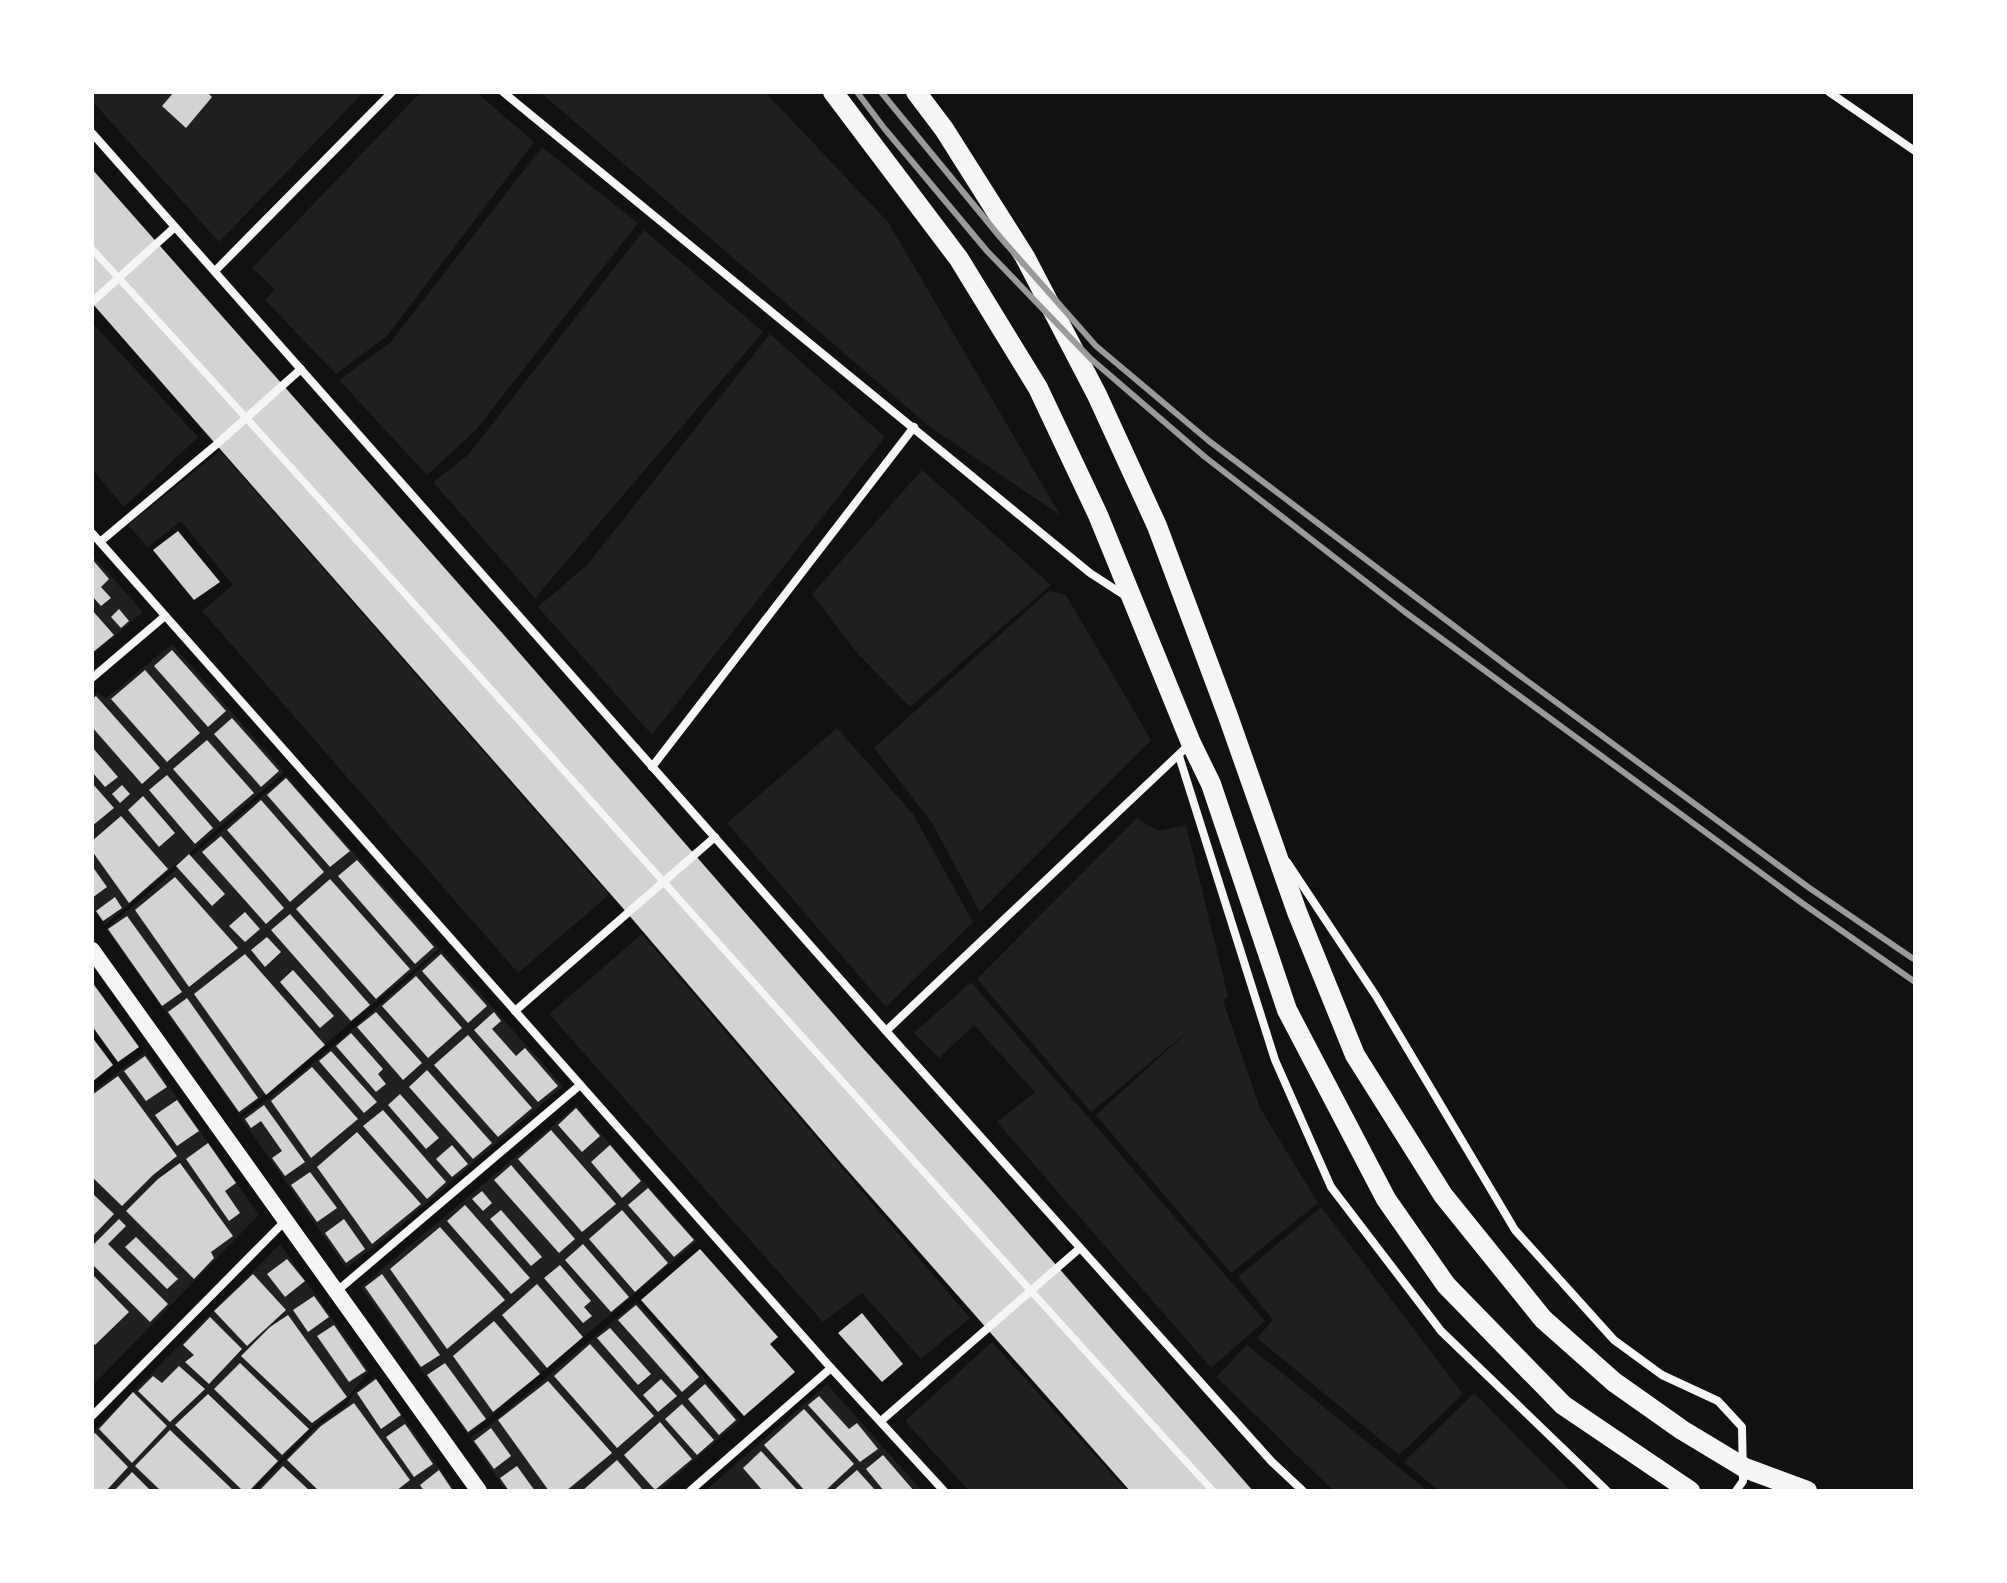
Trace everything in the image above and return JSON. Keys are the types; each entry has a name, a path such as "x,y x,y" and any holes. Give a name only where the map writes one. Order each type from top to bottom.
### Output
{"main road":[{"path":"833,92 959,259 1038,388 1098,515 1133,601 1185,749 1211,784 1287,1010 1386,1199 1446,1285 1563,1405 1690,1491"},
{"path":"916,92 944,129 1025,257 1097,395 1157,526 1297,912 1355,1055 1443,1195 1543,1319 1614,1382 1682,1430 1745,1468 1807,1491"},
{"path":"92,950 479,1491"}],"street":[{"path":"215,271 392,92"},
{"path":"503,92 1090,573 1133,601"},
{"path":"1829,92 1915,151"},
{"path":"92,133 886,1031 1272,1462 1303,1491"},
{"path":"92,302 175,227"},
{"path":"92,249 1030,1292 1213,1491"},
{"path":"100,542 301,369"},
{"path":"652,767 914,427"},
{"path":"92,533 831,1368 944,1491"},
{"path":"92,678 165,616"},
{"path":"886,1031 1185,749 1275,1060 1331,1187 1441,1331 1607,1491"},
{"path":"515,1011 715,837"},
{"path":"1270,837 1376,996 1515,1230 1614,1340 1662,1375 1718,1401 1742,1427 1743,1481 1736,1491"},
{"path":"336,1292 580,1085"},
{"path":"92,1416 285,1221"},
{"path":"881,1421 1080,1248"},
{"path":"690,1491 831,1368"}],"shaded area":[{"path":"92,92 364,92 219,242 92,101"},
{"path":"421,92 476,92 534,142 387,336 336,374 265,300 275,289 252,268"},
{"path":"540,92 765,92 888,222 1060,515 930,427"},
{"path":"542,147 638,223 475,431 427,475 339,380 390,343"},
{"path":"644,230 763,332 535,598 433,482 468,455"},
{"path":"95,326 198,437 124,507 92,469 92,328"},
{"path":"770,334 885,437 652,735 538,607 588,564"},
{"path":"220,451 609,895 518,973 202,611 233,585 181,521 148,547 128,525"},
{"path":"922,470 1051,585 910,707 858,654 812,594"},
{"path":"92,555 143,612 92,655"},
{"path":"1049,591 1066,595 1151,740 980,912 932,823 874,748"},
{"path":"172,644 284,772 105,925 92,907 92,696 98,692 105,699"},
{"path":"837,728 913,814 973,922 886,1007 727,823"},
{"path":"286,776 439,949 240,1115 106,929"},
{"path":"1137,818 1158,831 1186,825 1228,996 1223,1001 1260,1108 1318,1203 1231,1273 1096,1115 1193,1027 1091,1112 977,979"},
{"path":"642,934 970,1318 921,1359 862,1293 823,1322 549,1014"},
{"path":"441,950 563,1086 386,1238 346,1268 241,1118 319,1058"},
{"path":"971,982 1265,1321 1211,1368 997,1122 1035,1092 974,1025 939,1058 914,1033"},
{"path":"145,1052 259,1215 92,1386 92,1092"},
{"path":"576,1106 697,1241 468,1435 361,1287"},
{"path":"1321,1207 1463,1394 1399,1455 1257,1338 1273,1320 1238,1277"},
{"path":"280,1244 369,1371 346,1400 311,1428 251,1491 92,1491 92,1433"},
{"path":"637,1301 740,1420 659,1491 506,1491 470,1438 491,1424"},
{"path":"992,1342 1127,1491 969,1491 905,1421"},
{"path":"1247,1345 1428,1491 1334,1491 1216,1377"},
{"path":"375,1377 455,1491 255,1491 315,1428 346,1405 355,1392"},
{"path":"827,1384 922,1491 705,1491"},
{"path":"1474,1393 1571,1491 1439,1491 1404,1462"}],"building":[{"path":"174,92 207,92 212,97 186,128 162,106"},
{"path":"92,169 1253,1491 1130,1491 841,1163 628,914 92,303"},
{"path":"178,531 220,582 194,600 153,550"},
{"path":"92,559 109,579 101,587 111,598 101,606 92,596"},
{"path":"119,609 129,621 121,628 111,617"},
{"path":"92,610 114,635 92,653"},
{"path":"172,650 226,711 208,727 154,666"},
{"path":"145,670 200,733 167,762 111,699"},
{"path":"96,696 160,768 142,784 92,727 92,699"},
{"path":"232,718 279,771 261,787 214,734"},
{"path":"207,740 254,793 220,822 173,769"},
{"path":"92,747 118,777 105,787 92,772"},
{"path":"167,775 213,828 195,844 149,790"},
{"path":"286,778 350,851 330,867 267,795"},
{"path":"92,783 114,808 92,826"},
{"path":"122,785 130,794 120,803 112,794"},
{"path":"143,796 175,833 159,847 128,810"},
{"path":"261,800 324,872 290,902 227,830"},
{"path":"121,816 168,869 129,903 92,851 92,841"},
{"path":"221,836 284,908 266,924 202,852"},
{"path":"189,854 225,894 212,906 176,866"},
{"path":"357,860 434,947 415,964 338,876"},
{"path":"92,866 107,887 92,898"},
{"path":"175,877 238,948 189,987 135,910"},
{"path":"330,879 410,969 376,999 296,909"},
{"path":"115,897 122,908 103,921 96,911"},
{"path":"245,912 260,929 245,942 229,926"},
{"path":"290,914 370,1005 351,1021 271,930"},
{"path":"127,916 182,992 162,1006 108,929"},
{"path":"267,937 281,952 265,967 251,950"},
{"path":"245,954 325,1045 266,1095 194,994"},
{"path":"441,954 487,1006 468,1023 422,971"},
{"path":"293,970 334,1016 320,1028 280,982"},
{"path":"416,976 462,1028 428,1058 382,1006"},
{"path":"92,982 139,1047 118,1062 92,1026"},
{"path":"187,998 258,1098 239,1112 168,1012"},
{"path":"376,1012 422,1063 403,1080 357,1027"},
{"path":"494,1012 501,1021 492,1029 516,1056 525,1048 558,1086 538,1102 474,1030"},
{"path":"351,1033 383,1069 378,1074 386,1084 376,1092 336,1046"},
{"path":"468,1035 532,1108 498,1137 434,1065"},
{"path":"92,1037 113,1065 92,1082"},
{"path":"331,1051 377,1102 364,1113 319,1061"},
{"path":"145,1056 167,1087 146,1101 124,1071"},
{"path":"312,1067 358,1119 311,1158 271,1101"},
{"path":"427,1070 492,1143 473,1159 409,1087"},
{"path":"118,1076 177,1156 122,1206 92,1177 92,1095"},
{"path":"400,1094 439,1138 426,1149 388,1105"},
{"path":"177,1100 199,1131 177,1146 155,1115"},
{"path":"264,1105 305,1162 285,1176 272,1158 282,1151 261,1121 251,1128 245,1119"},
{"path":"576,1108 600,1136 582,1152 558,1125"},
{"path":"383,1110 446,1182 427,1199 363,1126"},
{"path":"551,1130 616,1204 582,1232 518,1159"},
{"path":"357,1132 421,1204 372,1244 317,1167"},
{"path":"208,1143 236,1183 225,1191 240,1213 229,1221 186,1159"},
{"path":"452,1145 468,1164 452,1177 436,1159"},
{"path":"610,1145 641,1181 622,1198 591,1162"},
{"path":"180,1163 233,1236 211,1252 214,1258 194,1279 126,1211 158,1179"},
{"path":"511,1165 575,1239 559,1253 494,1180"},
{"path":"310,1172 337,1208 317,1222 291,1185"},
{"path":"648,1188 694,1240 674,1257 628,1205"},
{"path":"482,1191 492,1203 483,1211 472,1199"},
{"path":"92,1193 114,1214 92,1237"},
{"path":"465,1205 530,1278 511,1294 447,1221"},
{"path":"501,1210 542,1257 531,1266 490,1219"},
{"path":"622,1210 668,1263 635,1292 589,1239"},
{"path":"119,1219 126,1226 108,1244 168,1304 150,1322 92,1264 92,1246"},
{"path":"344,1219 365,1249 346,1263 325,1233"},
{"path":"440,1227 505,1300 447,1349 390,1269"},
{"path":"136,1237 178,1279 167,1289 125,1247"},
{"path":"583,1244 629,1297 611,1312 565,1260"},
{"path":"700,1249 778,1337 770,1344 795,1372 744,1416 641,1300"},
{"path":"287,1259 305,1281 285,1297 267,1274"},
{"path":"560,1265 591,1301 584,1307 592,1316 583,1323 544,1278"},
{"path":"92,1274 129,1312 95,1345 92,1342"},
{"path":"253,1274 286,1310 247,1346 214,1311"},
{"path":"382,1274 440,1355 421,1367 365,1287"},
{"path":"537,1284 583,1337 547,1368 502,1315"},
{"path":"314,1296 329,1317 308,1332 293,1310"},
{"path":"636,1305 699,1377 682,1392 618,1320"},
{"path":"862,1313 903,1364 882,1382 838,1333"},
{"path":"288,1315 347,1397 312,1423 241,1356 270,1327"},
{"path":"210,1317 242,1349 209,1384 185,1362 194,1355 183,1345"},
{"path":"494,1321 540,1374 493,1412 453,1356"},
{"path":"334,1325 366,1371 349,1382 317,1336"},
{"path":"610,1328 651,1374 638,1385 597,1338"},
{"path":"590,1344 654,1416 617,1448 554,1376"},
{"path":"240,1363 309,1429 282,1455 214,1389"},
{"path":"445,1363 486,1419 468,1432 427,1375"},
{"path":"179,1366 205,1389 170,1422 138,1391 153,1376 162,1383"},
{"path":"376,1379 401,1415 381,1429 357,1393"},
{"path":"661,1379 677,1396 658,1412 643,1395"},
{"path":"548,1381 612,1453 566,1491 549,1491 498,1420"},
{"path":"705,1384 736,1420 719,1435 688,1399"},
{"path":"133,1392 167,1426 132,1463 99,1429"},
{"path":"208,1394 278,1461 249,1491 243,1491 175,1425"},
{"path":"819,1396 849,1429 857,1423 878,1449 860,1462 808,1405"},
{"path":"354,1403 410,1480 396,1491 319,1491 287,1460 321,1426"},
{"path":"682,1404 714,1440 697,1455 665,1419"},
{"path":"804,1409 854,1464 825,1491 805,1491 764,1445"},
{"path":"660,1422 692,1459 655,1490 624,1455"},
{"path":"405,1424 433,1464 414,1477 386,1437"},
{"path":"491,1428 511,1456 494,1469 474,1441"},
{"path":"170,1430 234,1491 161,1491 135,1466"},
{"path":"95,1433 128,1467 106,1491 92,1491 92,1436"},
{"path":"761,1451 798,1491 763,1491 743,1468"},
{"path":"883,1455 914,1491 884,1491 866,1469"},
{"path":"617,1460 644,1491 582,1491"},
{"path":"283,1466 310,1491 259,1491"},
{"path":"517,1466 535,1491 509,1491 500,1478"},
{"path":"439,1470 453,1491 424,1491 420,1485"},
{"path":"857,1470 876,1491 833,1491"},
{"path":"132,1472 151,1491 114,1491"}],"railway":[{"path":"857,92 987,251 1091,359 1205,457 1405,612 1802,903 1915,982"},
{"path":"881,92 1000,237 1096,346 1209,441 1515,672 1808,887 1915,960"}]}
